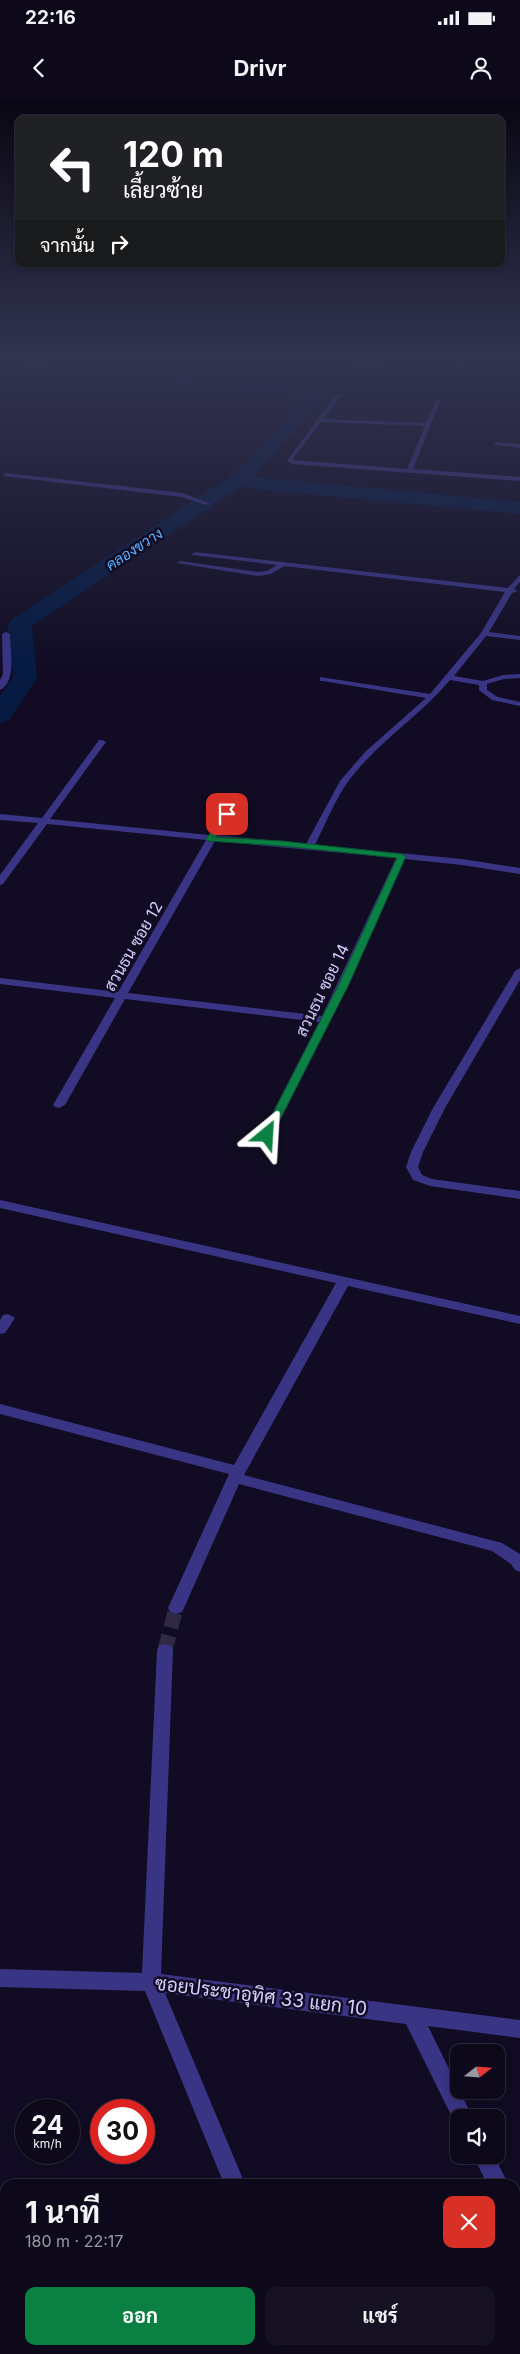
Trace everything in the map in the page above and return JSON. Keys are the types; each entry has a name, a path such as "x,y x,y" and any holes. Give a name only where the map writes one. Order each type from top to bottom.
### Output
{"street":[{"path":"289,460 292,462 409,472 520,479"},
{"path":"409,472 414,460"},
{"path":"5,475 183,496 205,503"},
{"path":"195,554 520,591"},
{"path":"180,563 258,574 269,573 282,565"},
{"path":"309,847 343,783 368,754 432,696 484,634 509,590 520,578"},
{"path":"0,688 7,674 6,634"},
{"path":"484,634 520,638"},
{"path":"448,677 483,683 503,677 520,676"},
{"path":"323,679 432,696"},
{"path":"483,683 483,690 486,694 505,702 520,704"},
{"path":"0,882 102,742"},
{"name":"สวนธน ซอย 12","path":"59,1105 211,839 235,802"},
{"path":"0,817 462,862 520,872"},
{"name":"สวนธน ซอย 14","path":"267,1135 326,1020 402,856"},
{"path":"520,971 440,1108 417,1152 412,1167 417,1177 430,1182 520,1195"},
{"path":"0,981 121,997 326,1020"},
{"path":"0,1204 520,1320"},
{"path":"176,1608 237,1475 344,1281"},
{"path":"0,1330 8,1318"},
{"path":"0,1409 497,1546 517,1560 520,1566"},
{"path":"165,1650 150,1982 233,2179"},
{"name":"ซอยประชาอุทิศ 33 แยก 10","path":"0,1978 150,1982 520,2029"},
{"path":"412,2016 458,2109"},
{"path":"488,2164 495,2179"}],"waterway":[{"name":"คลองขวาง","path":"0,715 25,678 20,624 243,477 259,460"},
{"path":"253,483 520,508"}],"tunnel":[{"path":"165,1650 176,1608"}],"route":[{"path":"227,814 211,839 282,843 402,856 344,984 267,1135"}]}
